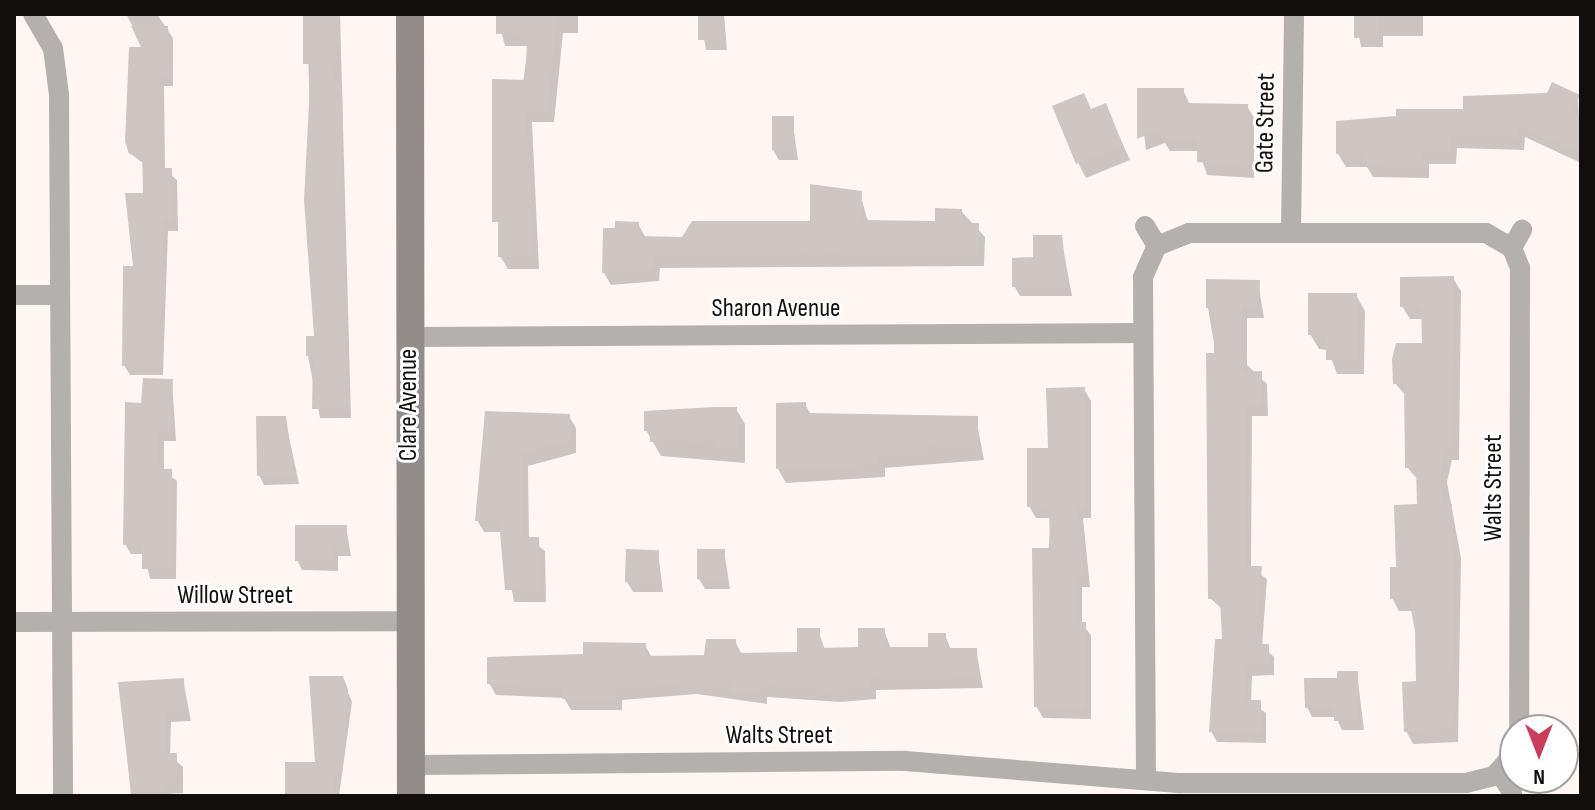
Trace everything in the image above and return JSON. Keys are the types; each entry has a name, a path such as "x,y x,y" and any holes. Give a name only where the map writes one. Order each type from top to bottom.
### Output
{"street":[{"name":"Clare Avenue","path":"410,14 411,796"},
{"name":"Gate Street","path":"1291,233 1294,14"},
{"path":"36,17 57,63 63,796"},
{"path":"1145,226 1157,246"},
{"path":"1146,780 1143,277 1157,246 1189,233 1486,233 1512,248 1522,230"},
{"name":"Walts Street","path":"1512,248 1520,268 1519,714"},
{"path":"14,295 58,295"},
{"name":"Sharon Avenue","path":"409,337 1143,333"},
{"name":"Willow Street","path":"14,622 409,621"},
{"name":"Walts Street","path":"411,765 905,761 1146,780 1466,783 1499,772"}],"building":[{"path":"303,14 339,14 334,83 342,83 346,409 312,409 313,356 306,356 306,336 314,336 304,200 311,64 303,64"},
{"path":"496,14 557,14 548,110 526,110 533,257 498,257 498,222 492,222 492,79 526,80 527,33 496,34"},
{"path":"698,14 723,14 723,40 698,40"},
{"path":"1354,14 1378,14 1378,38 1354,38"},
{"path":"131,26 168,26 169,76 160,76 160,168 172,168 173,221 164,221 159,366 122,366 123,266 133,266 125,193 143,193 142,154 129,154 125,141 129,47 141,47"},
{"path":"1552,82 1580,95 1572,112 1581,116 1581,154 1518,126 1518,138 1450,135 1450,152 1423,152 1423,166 1363,165 1363,154 1336,154 1336,121 1396,116 1396,109 1463,109 1463,96 1547,93"},
{"path":"1137,88 1184,88 1184,103 1248,104 1248,166 1197,162 1197,139 1161,139 1161,129 1137,139"},
{"path":"1084,93 1091,109 1106,103 1123,145 1076,164 1052,106"},
{"path":"772,116 794,116 794,150 772,150"},
{"path":"810,184 862,191 861,220 935,221 935,208 962,209 962,223 979,223 978,254 653,256 653,269 602,273 603,228 615,228 615,221 639,222 639,236 682,237 692,221 810,221"},
{"path":"1033,235 1062,235 1068,286 1012,287 1012,258 1033,257"},
{"path":"1454,276 1452,447 1445,447 1441,468 1442,504 1452,504 1456,705 1452,729 1404,732 1402,682 1416,681 1415,631 1409,599 1390,599 1390,567 1396,567 1394,505 1417,504 1416,468 1405,468 1404,384 1393,384 1392,359 1396,343 1422,343 1421,306 1400,307 1400,277"},
{"path":"1206,279 1260,280 1259,308 1242,307 1242,352 1245,372 1262,371 1262,405 1247,405 1246,566 1262,566 1256,644 1269,644 1269,664 1247,665 1246,700 1261,700 1261,732 1209,732 1215,639 1222,639 1220,599 1208,599 1206,353 1214,353 1214,308 1206,308"},
{"path":"1308,293 1357,293 1357,360 1326,360 1326,335 1308,335"},
{"path":"143,378 173,379 171,432 159,431 159,469 172,469 172,569 142,569 142,545 123,545 125,402 141,403"},
{"path":"1085,387 1085,507 1078,507 1084,575 1076,575 1077,622 1086,622 1085,708 1034,707 1032,548 1050,548 1049,507 1027,507 1027,448 1048,448 1046,388"},
{"path":"806,402 806,413 978,416 978,446 930,446 928,454 878,454 878,464 834,469 776,469 776,403"},
{"path":"737,407 737,449 716,449 716,441 650,442 650,431 644,431 644,411"},
{"path":"485,411 570,414 570,441 522,454 523,537 539,537 540,590 505,590 499,521 475,521"},
{"path":"256,416 286,416 294,475 257,476"},
{"path":"295,525 347,525 346,547 333,546 333,561 295,561"},
{"path":"626,549 659,550 658,583 625,582"},
{"path":"697,549 725,549 725,579 697,579"},
{"path":"797,628 820,628 820,648 858,647 858,628 885,628 885,647 928,647 928,633 946,633 946,648 977,648 978,677 870,679 870,688 832,691 761,686 761,693 731,693 731,682 690,682 616,689 616,699 562,699 562,687 487,684 487,657 583,654 583,642 646,643 646,656 704,655 706,639 736,639 736,653 797,652"},
{"path":"1337,671 1358,671 1359,720 1334,721 1334,707 1305,708 1304,678 1337,678"},
{"path":"309,676 343,676 348,690 342,774 333,775 333,794 285,794 285,762 315,762"},
{"path":"184,678 185,710 165,711 165,753 177,753 177,782 165,782 165,791 131,791 118,682"}]}
